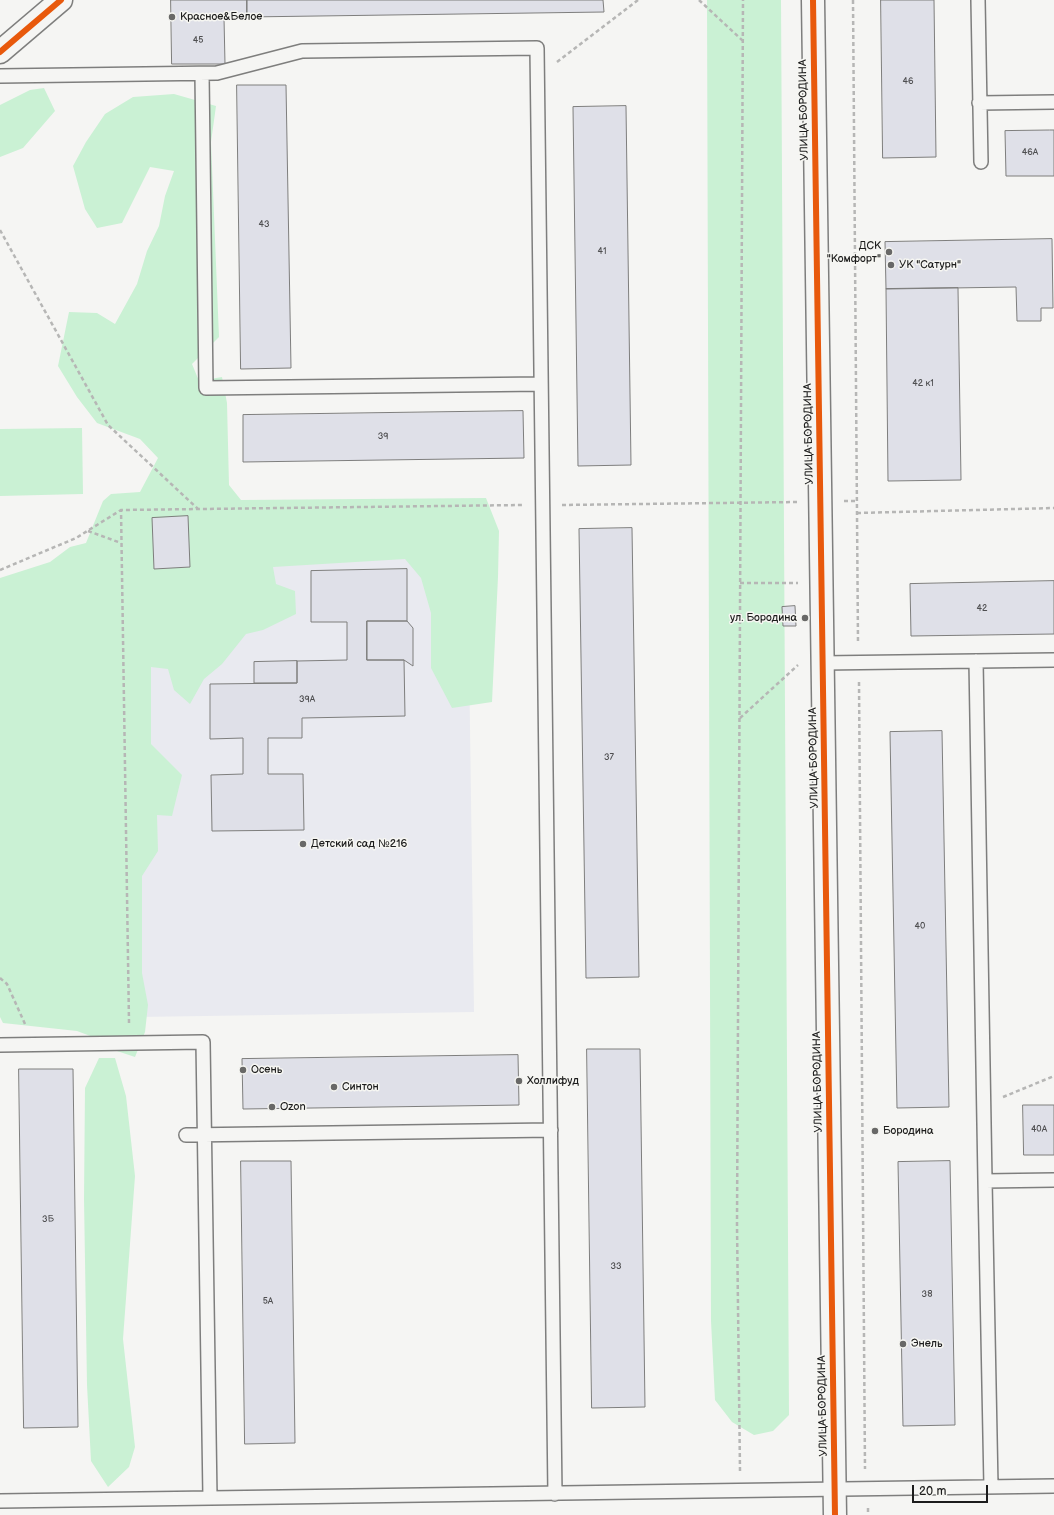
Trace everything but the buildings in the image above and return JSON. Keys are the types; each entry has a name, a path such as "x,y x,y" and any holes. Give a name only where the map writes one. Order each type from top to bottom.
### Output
{"street":[{"path":"0,52 61,0"},
{"name":"УЛИЦА БОРОДИНА","path":"813,0 835,1515"}],"lane":[{"path":"978,0 981,162"},
{"path":"0,76 202,74 217,73 302,52 537,48 555,1494"},
{"path":"202,74 206,388 541,384"},
{"path":"980,103 1054,102"},
{"path":"822,653 858,663 1054,660"},
{"path":"976,661 991,1487"},
{"path":"0,1045 203,1042 210,1498"},
{"path":"186,1135 551,1130"},
{"path":"986,1181 1054,1180"},
{"path":"0,1501 1054,1486"}],"path":[{"path":"538,77 638,0"},
{"path":"699,0 743,41"},
{"path":"740,1491 737,1225 744,0"},
{"path":"853,0 866,1489"},
{"path":"0,230 108,424 198,509"},
{"path":"0,570 76,538 121,510 857,501"},
{"path":"857,513 1054,508"},
{"path":"121,510 129,1043"},
{"path":"88,531 121,543"},
{"path":"740,583 821,583"},
{"path":"740,719 822,653"},
{"path":"0,978 7,984 34,1044"},
{"path":"999,1099 1054,1076"}],"shaded area":[{"name":"Детский сад №216","path":"467,514 474,1012 137,1017 130,518"}],"green space":[{"path":"707,0 781,0 789,1415 773,1431 754,1435 732,1422 715,1400 711,1321"},
{"path":"44,88 55,111 23,148 0,157 0,105 30,90"},
{"path":"174,94 216,106 211,142 219,337 192,364 199,381 222,377 227,403 229,485 241,500 486,498 499,531 498,577 492,702 452,708 431,668 431,613 421,578 405,559 273,567 276,584 295,591 296,614 263,630 246,634 222,664 204,679 190,704 174,690 168,669 151,667 151,744 182,775 172,816 157,815 158,851 142,876 142,973 148,1005 145,1032 135,1057 117,1051 93,1037 77,1031 3,1023 0,1017 0,578 50,562 70,547 86,543 103,501 111,494 140,492 158,458 140,439 97,423 77,397 58,366 69,312 97,313 115,324 137,284 147,251 159,226 165,196 174,171 150,167 122,223 97,228 85,209 73,166 86,142 105,114 133,97"},
{"path":"82,428 83,494 0,496 0,429"},
{"path":"99,1058 115,1058 126,1096 135,1176 123,1339 135,1447 129,1467 108,1487 91,1461 87,1385 84,1199 85,1088"}],"cycle path":[{"path":"0,52 61,0"},
{"path":"813,0 835,1515"}],"place":[{"name":"Красное&Белое","path":"172,17"},
{"name":"ДСК \"Комфорт\"","path":"889,252"},
{"name":"УК \"Сатурн\"","path":"891,265"},
{"name":"ул. Бородина","path":"805,618"},
{"name":"Детский сад №216","path":"303,844"},
{"name":"Осень","path":"243,1070"},
{"name":"Холлифуд","path":"519,1081"},
{"name":"Синтон","path":"334,1087"},
{"name":"Ozon","path":"272,1107"},
{"name":"Бородина","path":"875,1131"},
{"name":"Энель","path":"903,1344"}]}
